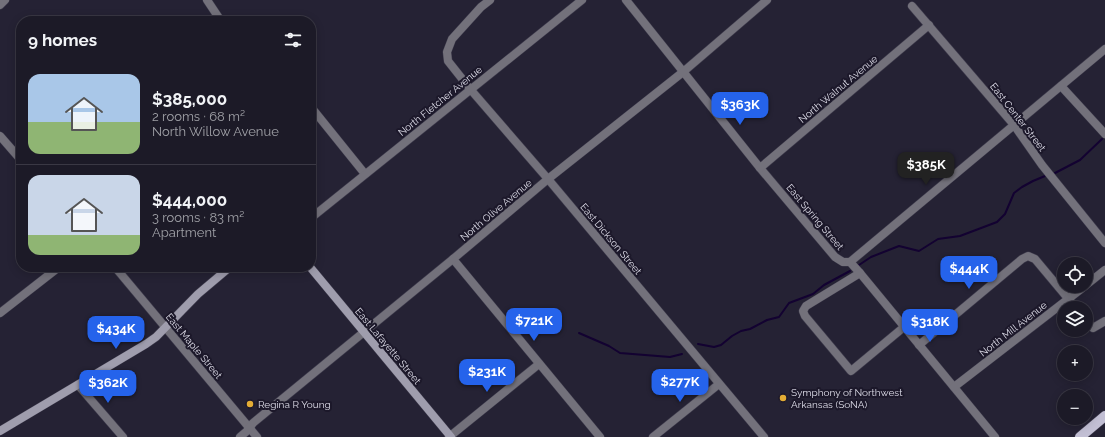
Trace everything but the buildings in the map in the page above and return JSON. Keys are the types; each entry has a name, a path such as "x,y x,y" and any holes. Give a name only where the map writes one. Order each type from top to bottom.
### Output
{"main road":[{"path":"0,431 156,337 198,294 224,272"},
{"name":"East Lafayette Street","path":"314,272 450,437"},
{"path":"1080,437 1105,416"}],"street":[{"path":"0,5 5,0"},
{"path":"206,0 217,16"},
{"name":"East Dickson Street","path":"490,0 481,7 452,39 447,52 448,61 470,90 548,179 764,437"},
{"name":"North Fletcher Avenue","path":"316,214 582,0"},
{"name":"East Spring Street","path":"626,0 760,168 835,257 843,262 850,262 995,437"},
{"name":"North Olive Avenue","path":"240,437 247,432 253,423 454,259 548,179 683,72 767,0"},
{"name":"East Center Street","path":"912,6 1014,125 1042,165 1105,243"},
{"name":"North Walnut Avenue","path":"760,168 929,25"},
{"path":"850,262 1105,49"},
{"path":"1061,86 1105,134"},
{"path":"316,113 365,174"},
{"path":"0,136 16,154"},
{"path":"919,345 1022,258 1028,256 1035,259 1068,299"},
{"path":"454,259 600,437"},
{"name":"North Mill Avenue","path":"1093,280 1105,270"},
{"path":"0,313 53,272"},
{"name":"East Maple Street","path":"120,272 257,437"},
{"path":"860,274 806,306 803,311 805,316 851,371 904,327"},
{"name":"North Mill Avenue","path":"954,387 1076,293"},
{"path":"1093,328 1105,321"},
{"path":"450,437 539,364"},
{"path":"78,384 123,437"},
{"path":"653,437 719,384"}],"waterway":[{"path":"1055,173 1080,160 1102,139"},
{"path":"859,265 871,257 899,246 919,251 938,239 960,236 997,222 1005,214 1014,193 1022,187 1045,176"},
{"path":"698,344 714,347 721,345 741,331 750,329 767,320 779,317 789,303 813,294 824,285 850,271"},
{"path":"579,333 609,346 620,353 670,357 682,354"}],"place":[{"name":"Symphony of Northwest Arkansas (SoNA)","path":"783,398"},
{"name":"Regina R Young","path":"250,404"}]}
